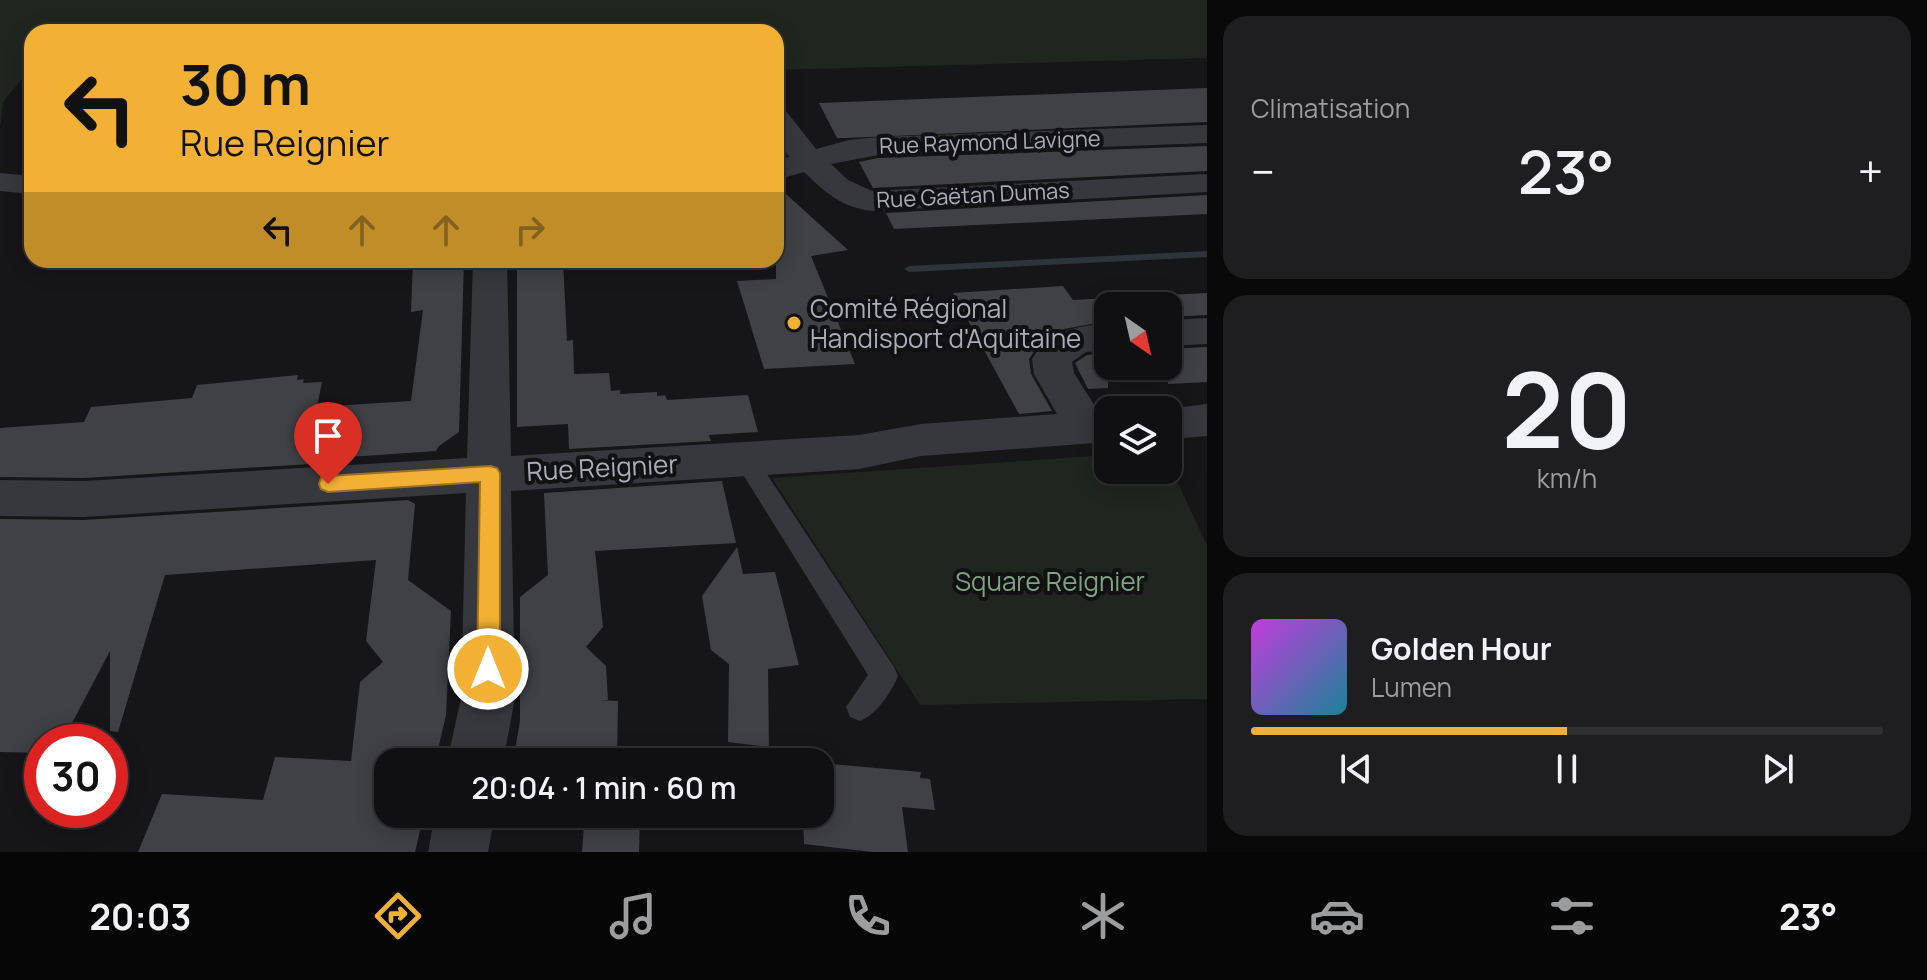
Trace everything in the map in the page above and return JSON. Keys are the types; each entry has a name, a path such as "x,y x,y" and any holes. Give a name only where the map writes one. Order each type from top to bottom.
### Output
{"street":[{"name":"Rue Gaëtan Dumas","path":"784,128 799,150 844,194 872,201 1207,183"},
{"name":"Rue Raymond Lavigne","path":"784,169 849,149 878,146 1207,134"},
{"path":"0,182 24,184"},
{"path":"478,748 488,698 490,268"},
{"path":"1182,332 1207,331"},
{"path":"1094,338 1080,338 1063,345 1052,359 1054,374 1094,423"},
{"path":"1182,422 1207,420"},
{"name":"Rue Reignier","path":"0,498 84,499 859,452 921,440 1094,427"},
{"path":"458,852 462,828"}],"lane":[{"path":"745,459 884,676 860,707"}],"green space":[{"path":"0,0 1207,0 1207,58 784,70 784,24 24,24 24,76 3,102 0,128"},
{"name":"Square Reignier","path":"1094,456 1094,484 1178,484 1207,545 1207,699 920,705 772,478"}],"building":[{"path":"1207,88 1207,122 846,138 837,138 819,103"},
{"path":"1207,146 1207,171 873,188 859,162 878,158"},
{"name":"Comité Régional Handisport d'Aquitaine","path":"784,192 848,250 811,256 855,364 764,369 737,281 776,279 776,268 784,268"},
{"path":"1207,195 1207,214 894,229 886,213"},
{"path":"413,268 464,268 459,432 436,451 335,458 343,462 84,478 0,477 0,428 84,422 91,407 192,398 197,385 298,375 297,380 304,379 303,383 322,382 317,407 411,401 423,310 411,312"},
{"path":"517,268 563,268 567,341 573,340 574,374 609,373 611,391 620,390 620,394 657,392 657,396 665,395 667,400 748,395 758,432 709,435 711,441 569,449 568,424 517,427"},
{"path":"1063,286 1073,300 1094,299 1094,324 1064,329 1037,347 1029,359 1031,374 1052,411 1019,414 953,293"},
{"path":"1207,293 1207,315 1182,316 1182,294"},
{"path":"1207,347 1207,382 1168,384 1168,380 1182,380 1182,348"},
{"path":"1094,354 1094,380 1108,380 1108,388 1088,389 1075,363"},
{"path":"722,481 736,543 595,551 603,627 586,647 606,666 608,700 599,700 618,701 617,748 515,748 520,721 520,597 548,575 544,493"},
{"path":"408,500 415,504 408,580 451,611 446,715 438,748 374,748 374,828 421,828 415,852 138,852 162,794 263,800 275,757 351,761 360,682 383,662 366,641 376,560 165,575 120,724 110,724 110,651 71,724 24,724 24,753 0,752 0,519 84,520"},
{"path":"737,547 743,574 775,572 799,665 768,669 769,747 728,742 729,664 711,650 702,596"},
{"path":"834,764 921,772 920,778 930,779 935,810 902,807 908,852 872,852 804,844 803,828 834,828"},
{"path":"584,828 640,828 639,852 582,852"}],"waterway":[{"path":"909,269 1207,254"}],"place":[{"name":"Comité Régional Handisport d'Aquitaine","path":"794,323"}],"route":[{"path":"328,484 490,473 488,669"}]}
